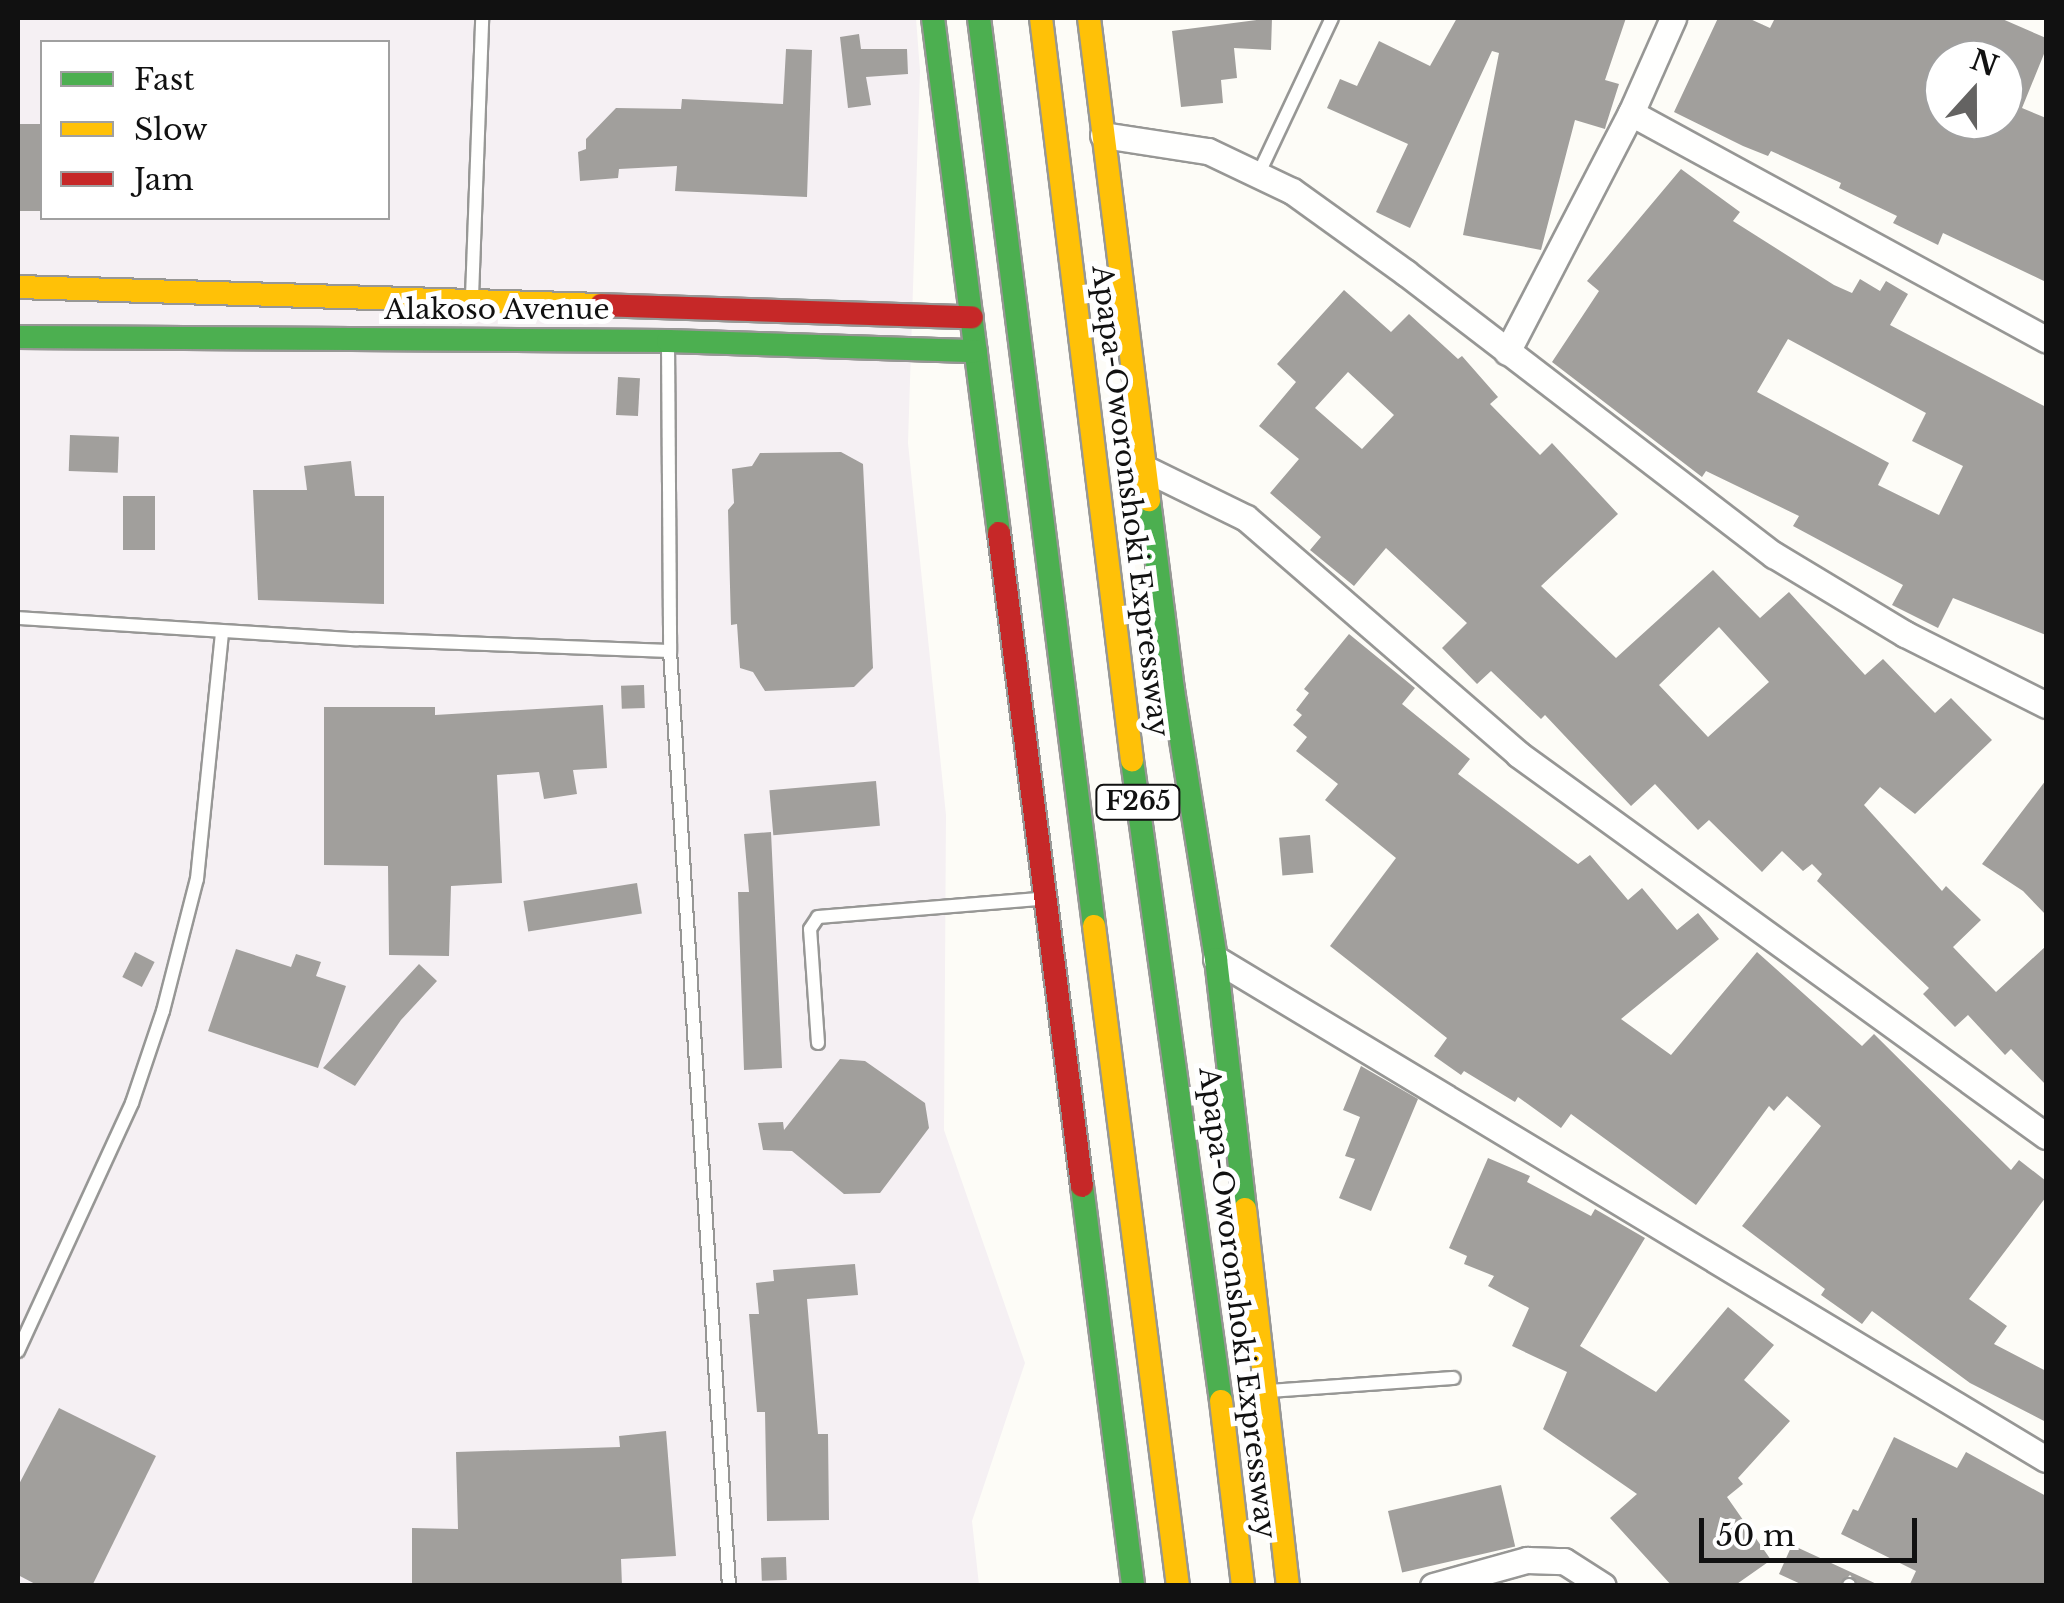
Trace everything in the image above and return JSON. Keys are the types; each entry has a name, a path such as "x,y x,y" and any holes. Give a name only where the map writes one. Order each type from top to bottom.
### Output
{"main road":[{"path":"933,18 1133,1586"},
{"name":"F265","path":"979,18 1178,1586"},
{"name":"Apapa-Oworonshoki Expressway","path":"1041,18 1116,648 1202,1255 1243,1586"},
{"name":"Apapa-Oworonshoki Expressway","path":"1089,18 1173,690 1216,959 1288,1586"},
{"name":"Alakoso Avenue","path":"18,286 972,316"},
{"name":"Alakoso Avenue","path":"18,337 668,340 976,351"}],"street":[{"path":"1507,352 1631,113 1673,18"},
{"path":"1631,113 2046,339"},
{"path":"1103,135 1174,142 1208,151 1259,173 1406,273 1774,555 1905,634 2046,705"},
{"path":"1146,470 1246,518 1518,754 2046,1136"},
{"path":"1216,959 2046,1459"},
{"path":"1434,1586 1528,1560 1564,1561 1603,1586"}],"lane":[{"path":"472,298 482,18"},
{"path":"1259,173 1332,18"},
{"path":"668,340 670,651 730,1586"},
{"path":"18,618 222,632 670,651"},
{"path":"18,1351 132,1103 163,1011 197,879 222,632"},
{"path":"818,1044 810,929 818,918 1045,898"},
{"path":"1266,1391 1454,1378"}],"shaded area":[{"path":"18,18 916,18 920,71 908,443 946,815 944,1130 1025,1363 972,1521 979,1585 18,1585"}],"building":[{"path":"1272,18 1271,50 1234,48 1237,78 1221,80 1223,103 1181,107 1172,31"},
{"path":"1457,18 1626,18 1605,80 1619,84 1605,129 1575,120 1541,250 1463,235 1499,53 1492,51 1410,228 1376,212 1408,144 1327,108 1340,79 1357,86 1379,41 1430,66"},
{"path":"1718,18 1748,18 1770,28 1775,18 2000,18 2046,38 2046,49 2024,103 2024,40 1924,40 1924,140 2024,140 2024,109 2046,118 2046,282 1943,233 1938,245 1893,223 1897,216 1839,188 1841,183 1771,151 1768,156 1674,112"},
{"path":"859,34 861,49 907,49 908,74 866,77 871,105 848,108 840,37"},
{"path":"786,49 812,50 807,197 675,191 677,166 619,169 618,178 580,181 578,152 586,149 586,139 616,108 681,109 682,99 783,104"},
{"path":"18,124 40,124 40,211 18,211"},
{"path":"1681,169 1740,212 1733,221 1834,285 1852,293 1860,279 1880,291 1886,281 1908,294 1890,325 2046,407 2046,635 1953,598 1938,628 1892,605 1903,585 1793,526 1799,516 1706,471 1702,477 1552,362 1599,291 1587,281","holes":["1788,339 1926,413 1912,441 1963,466 1939,515 1878,485 1889,463 1757,392"]},
{"path":"1344,290 1391,332 1409,314 1458,359 1462,356 1498,397 1490,404 1540,455 1552,443 1618,514 1541,586 1616,658 1713,570 1760,618 1789,592 1865,675 1883,659 1935,713 1951,698 1992,740 1915,814 1880,787 1864,805 1942,891 1946,886 1981,920 1953,947 1996,992 2046,946 2046,1085 2011,1049 2005,1055 1968,1015 1955,1027 1923,994 1929,988 1817,881 1822,874 1812,864 1803,871 1782,851 1762,872 1709,820 1698,830 1655,784 1631,806 1545,715 1541,719 1491,671 1477,684 1442,648 1467,623 1386,548 1354,586 1310,550 1321,537 1270,493 1299,459 1259,426 1296,382 1277,364","holes":["1348,372 1394,415 1362,449 1315,408","1719,627 1769,682 1708,737 1659,685"]},
{"path":"618,377 640,378 638,416 616,415"},
{"path":"70,435 119,437 118,473 69,471"},
{"path":"841,452 863,464 873,668 854,687 765,691 753,672 740,668 737,624 731,625 728,510 734,503 732,469 752,466 760,453"},
{"path":"351,461 355,496 384,496 384,604 258,600 253,490 307,490 304,466"},
{"path":"123,496 155,496 155,550 123,550"},
{"path":"1349,634 1415,688 1402,704 1470,759 1458,774 1578,864 1590,855 1628,900 1642,888 1677,930 1698,913 1719,939 1621,1019 1671,1055 1757,952 1862,1046 1874,1034 2011,1170 2019,1160 2046,1181 2046,1197 1969,1299 2007,1326 1994,1344 2046,1371 2046,1422 1970,1383 1872,1311 1862,1324 1821,1295 1825,1289 1742,1226 1821,1126 1787,1096 1774,1111 1769,1106 1696,1205 1571,1114 1561,1128 1518,1097 1515,1102 1464,1071 1461,1075 1434,1056 1447,1038 1330,946 1396,858 1325,800 1338,784 1296,751 1307,737 1293,725 1302,715 1296,710 1309,693 1304,689"},
{"path":"644,685 645,708 622,709 621,686"},
{"path":"603,705 607,768 573,770 577,794 544,799 539,772 497,775 502,883 451,886 449,956 389,955 388,866 324,865 324,707 435,707 435,715"},
{"path":"2046,780 2046,915 2023,891 1982,864"},
{"path":"876,781 880,826 773,835 769,790"},
{"path":"771,832 782,1068 744,1070 738,892 749,892 744,834"},
{"path":"1310,835 1313,873 1282,876 1279,838"},
{"path":"637,883 642,914 528,932 523,901"},
{"path":"236,949 291,967 296,954 321,962 316,976 346,986 318,1068 208,1031"},
{"path":"135,952 155,962 142,987 122,977"},
{"path":"419,964 437,981 401,1020 355,1086 323,1068"},
{"path":"840,1059 865,1061 925,1103 929,1128 880,1193 844,1194 792,1151 763,1150 758,1123 783,1122 784,1130"},
{"path":"1361,1066 1418,1099 1371,1211 1339,1198 1355,1159 1345,1156 1360,1117 1343,1110"},
{"path":"1488,1158 1530,1176 1527,1182 1591,1216 1595,1209 1645,1238 1580,1346 1656,1392 1728,1307 1774,1345 1744,1380 1790,1421 1738,1478 1743,1484 1727,1497 1771,1560 1734,1586 1672,1586 1610,1518 1637,1494 1543,1429 1567,1372 1512,1346 1529,1308 1488,1286 1494,1276 1464,1264 1467,1256 1449,1248"},
{"path":"855,1264 858,1295 807,1299 818,1434 828,1434 829,1520 767,1521 765,1412 757,1412 749,1314 759,1314 756,1283 774,1281 773,1270"},
{"path":"59,1408 156,1456 92,1586 39,1586 18,1575 18,1486"},
{"path":"666,1431 676,1556 621,1559 622,1586 412,1586 412,1528 458,1529 456,1452 620,1447 619,1436"},
{"path":"1894,1437 1957,1468 1966,1452 2046,1496 2046,1586 1909,1586 1916,1571 1841,1534 1853,1509 1858,1511"},
{"path":"1501,1485 1515,1546 1402,1572 1388,1511"},
{"path":"1792,1545 1881,1586 1859,1586 1850,1575 1839,1586 1805,1586 1779,1574"},
{"path":"786,1557 787,1580 762,1581 761,1558"}],"traffic: fast":[{"path":"933,18 999,533"},
{"path":"979,18 1094,926"},
{"path":"18,337 668,341 976,351"},
{"path":"1149,500 1173,690 1216,959 1245,1209"},
{"path":"1132,760 1221,1401"},
{"path":"1082,1186 1133,1586"}],"traffic: slow":[{"path":"1041,18 1132,760"},
{"path":"1089,18 1149,500"},
{"path":"18,287 601,305"},
{"path":"1094,926 1178,1586"},
{"path":"1245,1209 1288,1586"},
{"path":"1221,1401 1243,1586"}],"traffic: jam":[{"path":"601,305 972,317"},
{"path":"999,533 1082,1186"}]}
